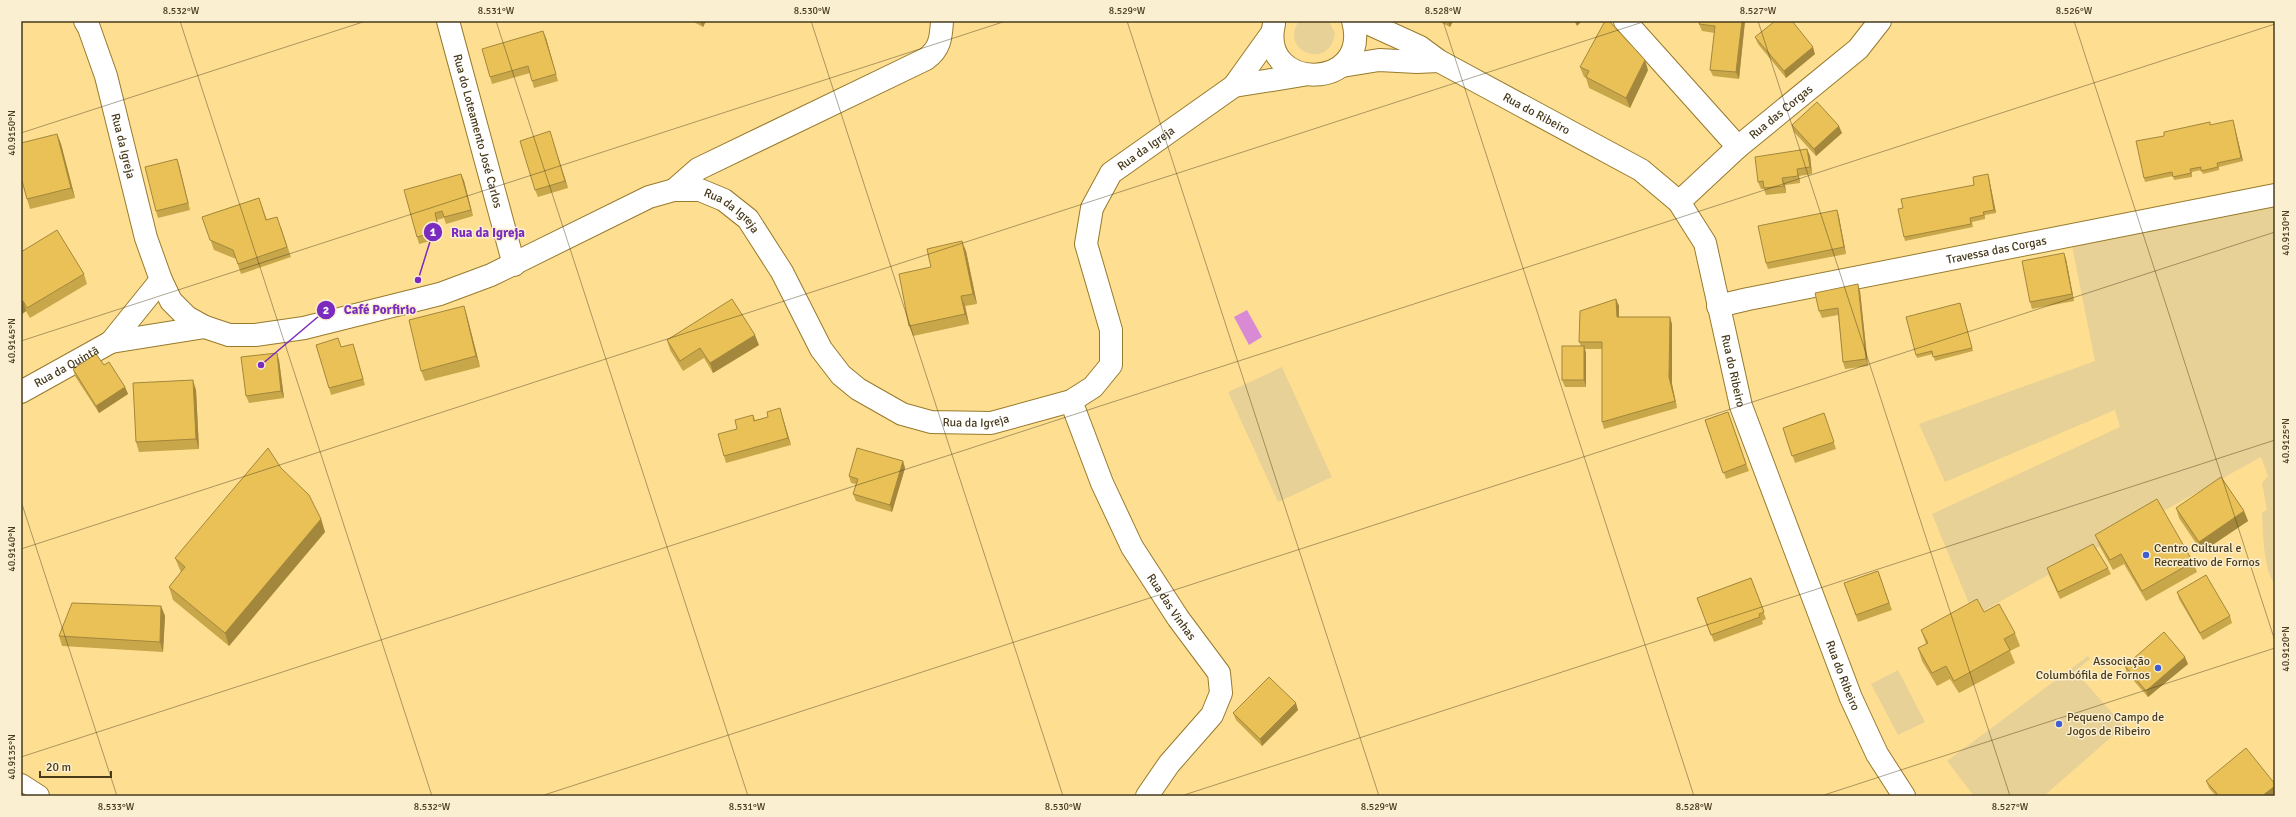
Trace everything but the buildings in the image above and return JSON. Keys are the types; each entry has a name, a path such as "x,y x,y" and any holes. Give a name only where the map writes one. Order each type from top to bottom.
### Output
{"main road":[{"name":"Rua da Igreja","path":"85,21 90,28 106,76 146,238 161,280 171,301 187,317 205,327 228,335 255,335 304,328 440,294 491,276 649,197 674,190 700,190 724,200 748,219 782,272 821,349 841,375 876,400 902,414 931,422 957,424 991,423 1071,401 1093,387 1111,365 1110,330 1086,244 1092,208 1111,173 1234,86 1273,27"},
{"name":"Rua do Loteamento José Carlos","path":"448,21 514,265"},
{"path":"674,190 698,169 926,59 936,52 941,38 942,21"},
{"path":"1342,66 1350,56 1355,43 1353,21"},
{"name":"Rua do Ribeiro","path":"1363,21 1420,47 1439,61 1642,170 1679,202 1705,243 1741,406 1848,691 1877,754 1904,796"},
{"path":"1625,21 1738,147"},
{"name":"Rua das Corgas","path":"1679,202 1738,147 1858,50 1880,21"},
{"path":"1273,27 1274,47 1280,60 1290,69 1303,75"},
{"path":"1342,66 1379,60 1417,62 1439,61"},
{"name":"Rua da Igreja","path":"1234,86 1303,75 1317,76 1330,73 1342,66"},
{"name":"Travessa das Corgas","path":"1718,306 1756,297 2275,195"},
{"name":"Rua da Quintã","path":"111,342 161,280"},
{"name":"Rua da Quintã","path":"21,392 111,342 205,327"},
{"name":"Rua das Vinhas","path":"1071,401 1102,483 1132,547 1178,618 1219,672 1221,693 1212,715 1169,764 1147,796"},
{"path":"21,785 38,796"}],"shaded area":[{"path":"1299,21 1329,21 1335,33 1331,45 1324,52 1316,54 1307,53 1300,48 1295,41 1294,32"},
{"path":"2275,207 2275,585 2268,569 2264,550 2262,512 2267,510 2262,483 2268,476 2261,457 1974,616 1932,514 2120,427 2115,410 1945,482 1919,424 2095,361 2072,246"},
{"path":"1247,310 1262,337 1249,345 1234,317"},
{"path":"1282,367 1332,477 1278,502 1228,392"},
{"name":"Pequeno Campo de Jogos de Ribeiro","path":"2088,656 2090,659 2075,671 2124,726 2044,796 1974,796 1947,761"},
{"path":"1898,670 1925,722 1898,735 1871,684"}],"place":[{"name":"Rua da Igreja","path":"418,280"},
{"name":"Café Porfirio","path":"261,365"},
{"name":"Centro Cultural e Recreativo de Fornos","path":"2146,555"},
{"name":"Associação Columbófila de Fornos","path":"2158,668"},
{"name":"Pequeno Campo de Jogos de Ribeiro","path":"2059,724"}]}
